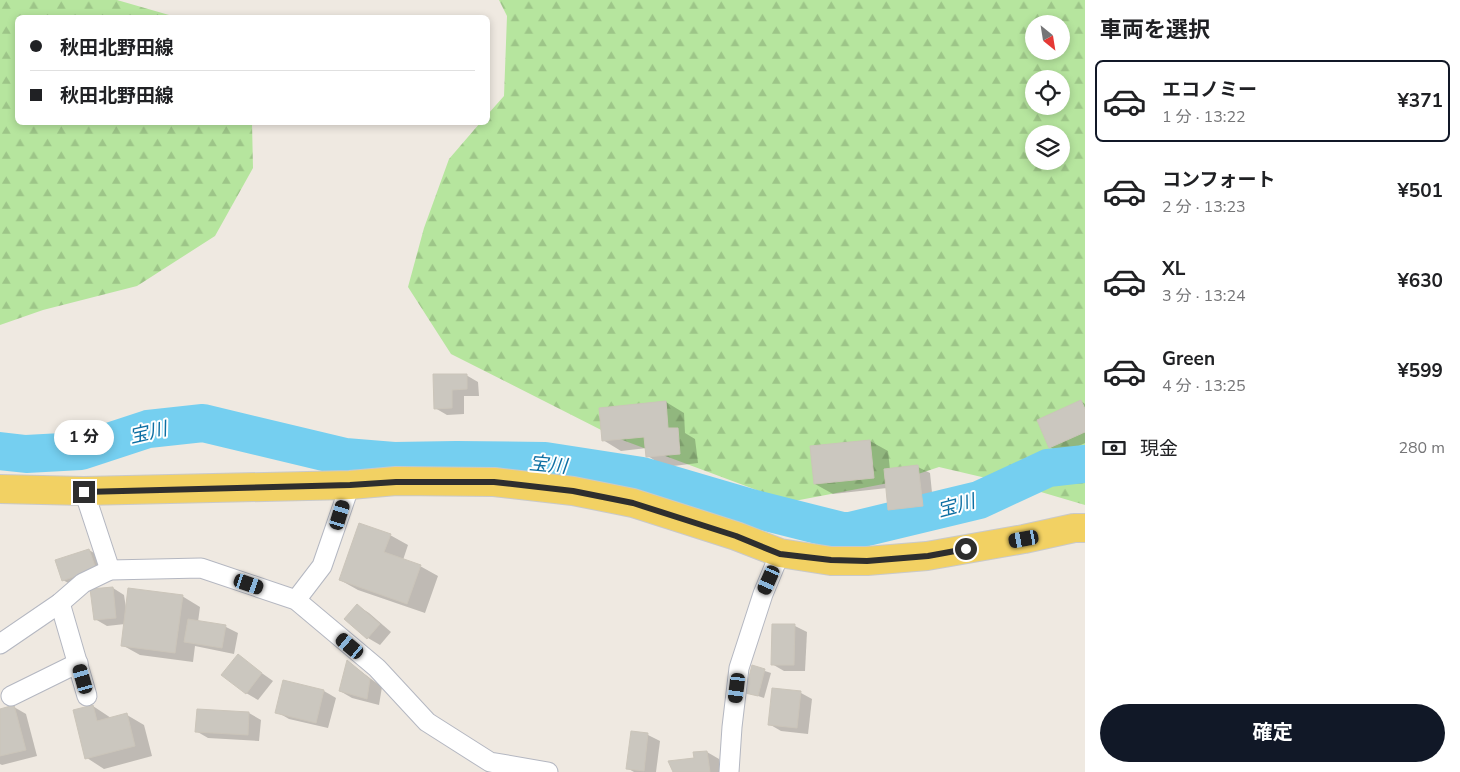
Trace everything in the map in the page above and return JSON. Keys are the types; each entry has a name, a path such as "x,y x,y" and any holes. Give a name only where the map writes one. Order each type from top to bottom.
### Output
{"main road":[{"path":"0,489 84,492 350,485 396,482 494,482 573,491 633,503 736,536 780,554 831,560 867,561 928,556 1074,528 1085,528"}],"street":[{"path":"296,600 322,566 350,485"},
{"path":"84,492 110,570"},
{"path":"729,772 739,668 763,594 780,554"},
{"path":"0,644 60,603 83,583 110,570 201,568 296,600 377,668 427,722 490,762 548,772"},
{"path":"60,603 87,696"},
{"path":"11,696 78,663"}],"green space":[{"path":"0,0 117,0 169,15 15,15 15,125 252,125 253,168 215,236 137,286 43,310 0,325"},
{"path":"499,0 1085,0 1085,505 1024,487 939,467 894,482 789,502 617,438 451,354 408,287 424,228 449,159 478,125 490,125 490,112 504,96 507,16"}],"building":[{"path":"433,374 467,374 467,389 452,390 452,408 434,409"},
{"path":"1081,400 1085,409 1085,432 1049,448 1037,420"},
{"path":"666,401 668,428 678,428 680,454 646,457 644,437 602,441 599,408"},
{"path":"870,440 874,478 814,484 810,446"},
{"path":"918,465 923,506 888,510 884,469"},
{"path":"359,523 391,534 384,552 421,565 407,604 339,580"},
{"path":"89,549 96,569 62,581 55,560"},
{"path":"113,587 116,618 94,620 90,589"},
{"path":"128,588 183,595 175,653 121,646"},
{"path":"357,604 380,624 367,639 344,619"},
{"path":"188,619 226,625 222,648 184,642"},
{"path":"772,624 795,624 794,665 771,665"},
{"path":"238,654 262,673 246,694 221,675"},
{"path":"347,660 370,679 367,699 339,691"},
{"path":"752,665 765,669 758,696 745,693"},
{"path":"283,680 324,690 316,723 275,713"},
{"path":"772,688 801,691 797,728 768,725"},
{"path":"14,705 26,750 0,756 0,709"},
{"path":"93,705 97,721 127,713 135,746 85,759 73,710"},
{"path":"197,709 249,712 248,735 195,732"},
{"path":"631,731 648,733 644,771 626,769"},
{"path":"707,751 710,772 673,772 668,761 694,758 693,752"}],"waterway":[{"name":"宝川","path":"0,451 26,454 81,451 148,429 203,423 345,457 394,461 545,461 642,476 751,508 846,532 979,500 1048,468 1085,464"}],"route":[{"path":"84,492 350,485 396,482 494,482 573,491 633,503 736,536 780,554 831,560 867,561 928,556 966,549"}]}
